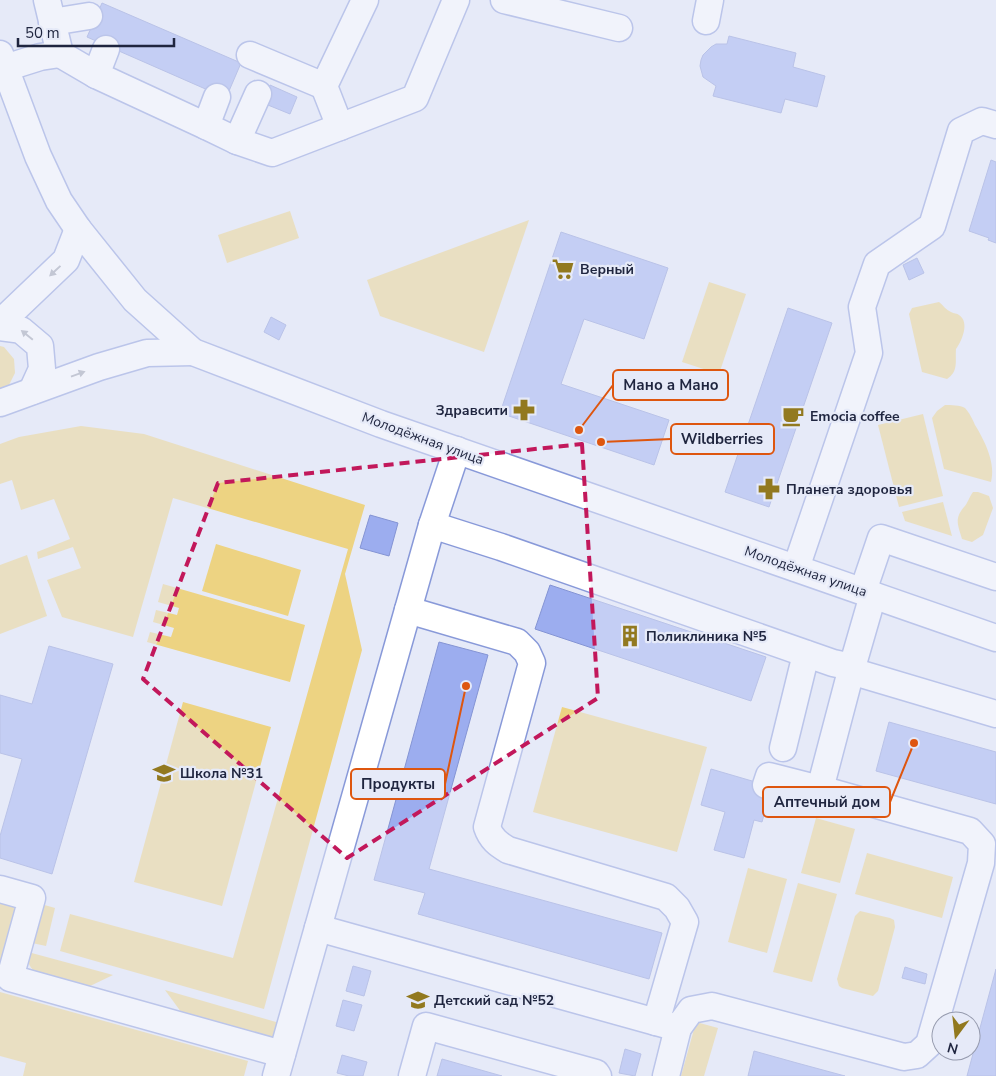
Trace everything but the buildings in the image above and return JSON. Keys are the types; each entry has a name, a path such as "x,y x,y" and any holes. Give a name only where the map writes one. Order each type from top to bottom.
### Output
{"street":[{"path":"324,86 365,0"},
{"path":"3,61 60,54 96,75 237,141 272,153 415,98 456,0"},
{"path":"504,0 597,11 619,28"},
{"path":"60,54 49,11 88,16"},
{"path":"96,75 106,49"},
{"path":"250,55 324,86 340,126"},
{"name":"Молодёжная улица","path":"3,61 35,148 53,190 78,230 135,300 193,352 457,450 996,638"},
{"path":"237,141 258,94"},
{"path":"206,126 217,97"},
{"path":"796,568 869,353 862,307 877,264 932,226 961,131 982,121 996,125"},
{"path":"0,323 66,260 78,230"},
{"path":"0,327 21,330 40,346 42,370 32,391"},
{"path":"0,403 99,367 147,352 193,352"},
{"path":"0,889 32,898 10,978 279,1065 432,525 457,450"},
{"path":"432,525 501,547 806,654 996,714"},
{"path":"820,790 851,669 881,538 996,577"},
{"path":"408,610 517,642 527,652 532,663 487,827 490,836 508,850 666,897 677,908 684,922 667,1025 666,1076"},
{"path":"783,748 806,654"},
{"path":"318,928 667,1025 691,1010 712,1006 904,1057 917,1055 929,1044 980,862 982,844 970,831 769,776 766,785"},
{"path":"412,1076 426,1026 596,1073 598,1076"}],"highlighted area":[{"path":"582,444 598,698 347,858 143,679 218,483"}],"shaded area":[{"path":"290,211 299,238 227,263 218,235"},
{"path":"529,220 484,352 380,316 367,280"},
{"path":"709,282 746,294 719,374 682,362"},
{"path":"939,302 949,311 959,315 964,322 964,332 956,349 955,369 947,379 922,372 909,314 912,308"},
{"path":"0,346 4,347 14,359 15,373 8,387 0,390"},
{"path":"945,405 963,407 969,414 989,453 992,468 991,482 944,469 932,418"},
{"path":"923,414 943,496 899,507 878,425"},
{"path":"81,426 144,434 365,505 345,574 362,650 264,1009 60,951 70,914 233,958 348,549 173,498 133,637 62,617 47,580 81,568 73,547 38,559 37,552 70,539 54,499 21,510 12,480 0,484 0,444 19,437"},
{"path":"973,492 989,496 993,508 983,535 972,542 962,539 958,519"},
{"path":"943,502 952,536 905,521 902,512"},
{"path":"216,544 301,570 288,616 202,591"},
{"path":"27,555 47,616 0,634 0,565"},
{"path":"163,584 305,625 290,682 147,642 150,632 171,637 174,628 153,622 156,610 177,615 179,608 158,602"},
{"path":"183,702 271,727 222,906 134,882"},
{"path":"562,707 707,747 677,852 533,812"},
{"path":"816,818 855,829 840,883 801,873"},
{"path":"867,853 953,877 942,918 855,894"},
{"path":"748,868 787,879 767,953 728,942"},
{"path":"798,883 837,894 812,982 773,972"},
{"path":"0,898 14,906 17,913 0,984"},
{"path":"41,904 55,908 46,946 32,943"},
{"path":"860,911 894,920 895,927 878,991 873,996 842,988 839,986 837,979 855,916"},
{"path":"28,952 113,975 88,987 35,972 28,963"},
{"path":"165,990 283,1024 274,1036 270,1038 184,1016"},
{"path":"0,992 248,1061 244,1076 23,1076 26,1063 0,1056"},
{"path":"696,1022 718,1028 704,1076 681,1076"}],"place":[{"name":"Верный","path":"563,269"},
{"name":"Здравсити","path":"524,410"},
{"name":"Emocia coffee","path":"793,416"},
{"name":"Мано а Мано","path":"579,430"},
{"name":"Wildberries","path":"601,442"},
{"name":"Планета здоровья","path":"769,489"},
{"name":"Поликлиника №5","path":"630,636"},
{"name":"Продукты","path":"466,686"},
{"name":"Аптечный дом","path":"914,743"},
{"name":"Школа №31","path":"164,773"},
{"name":"Детский сад №52","path":"418,1000"}]}
